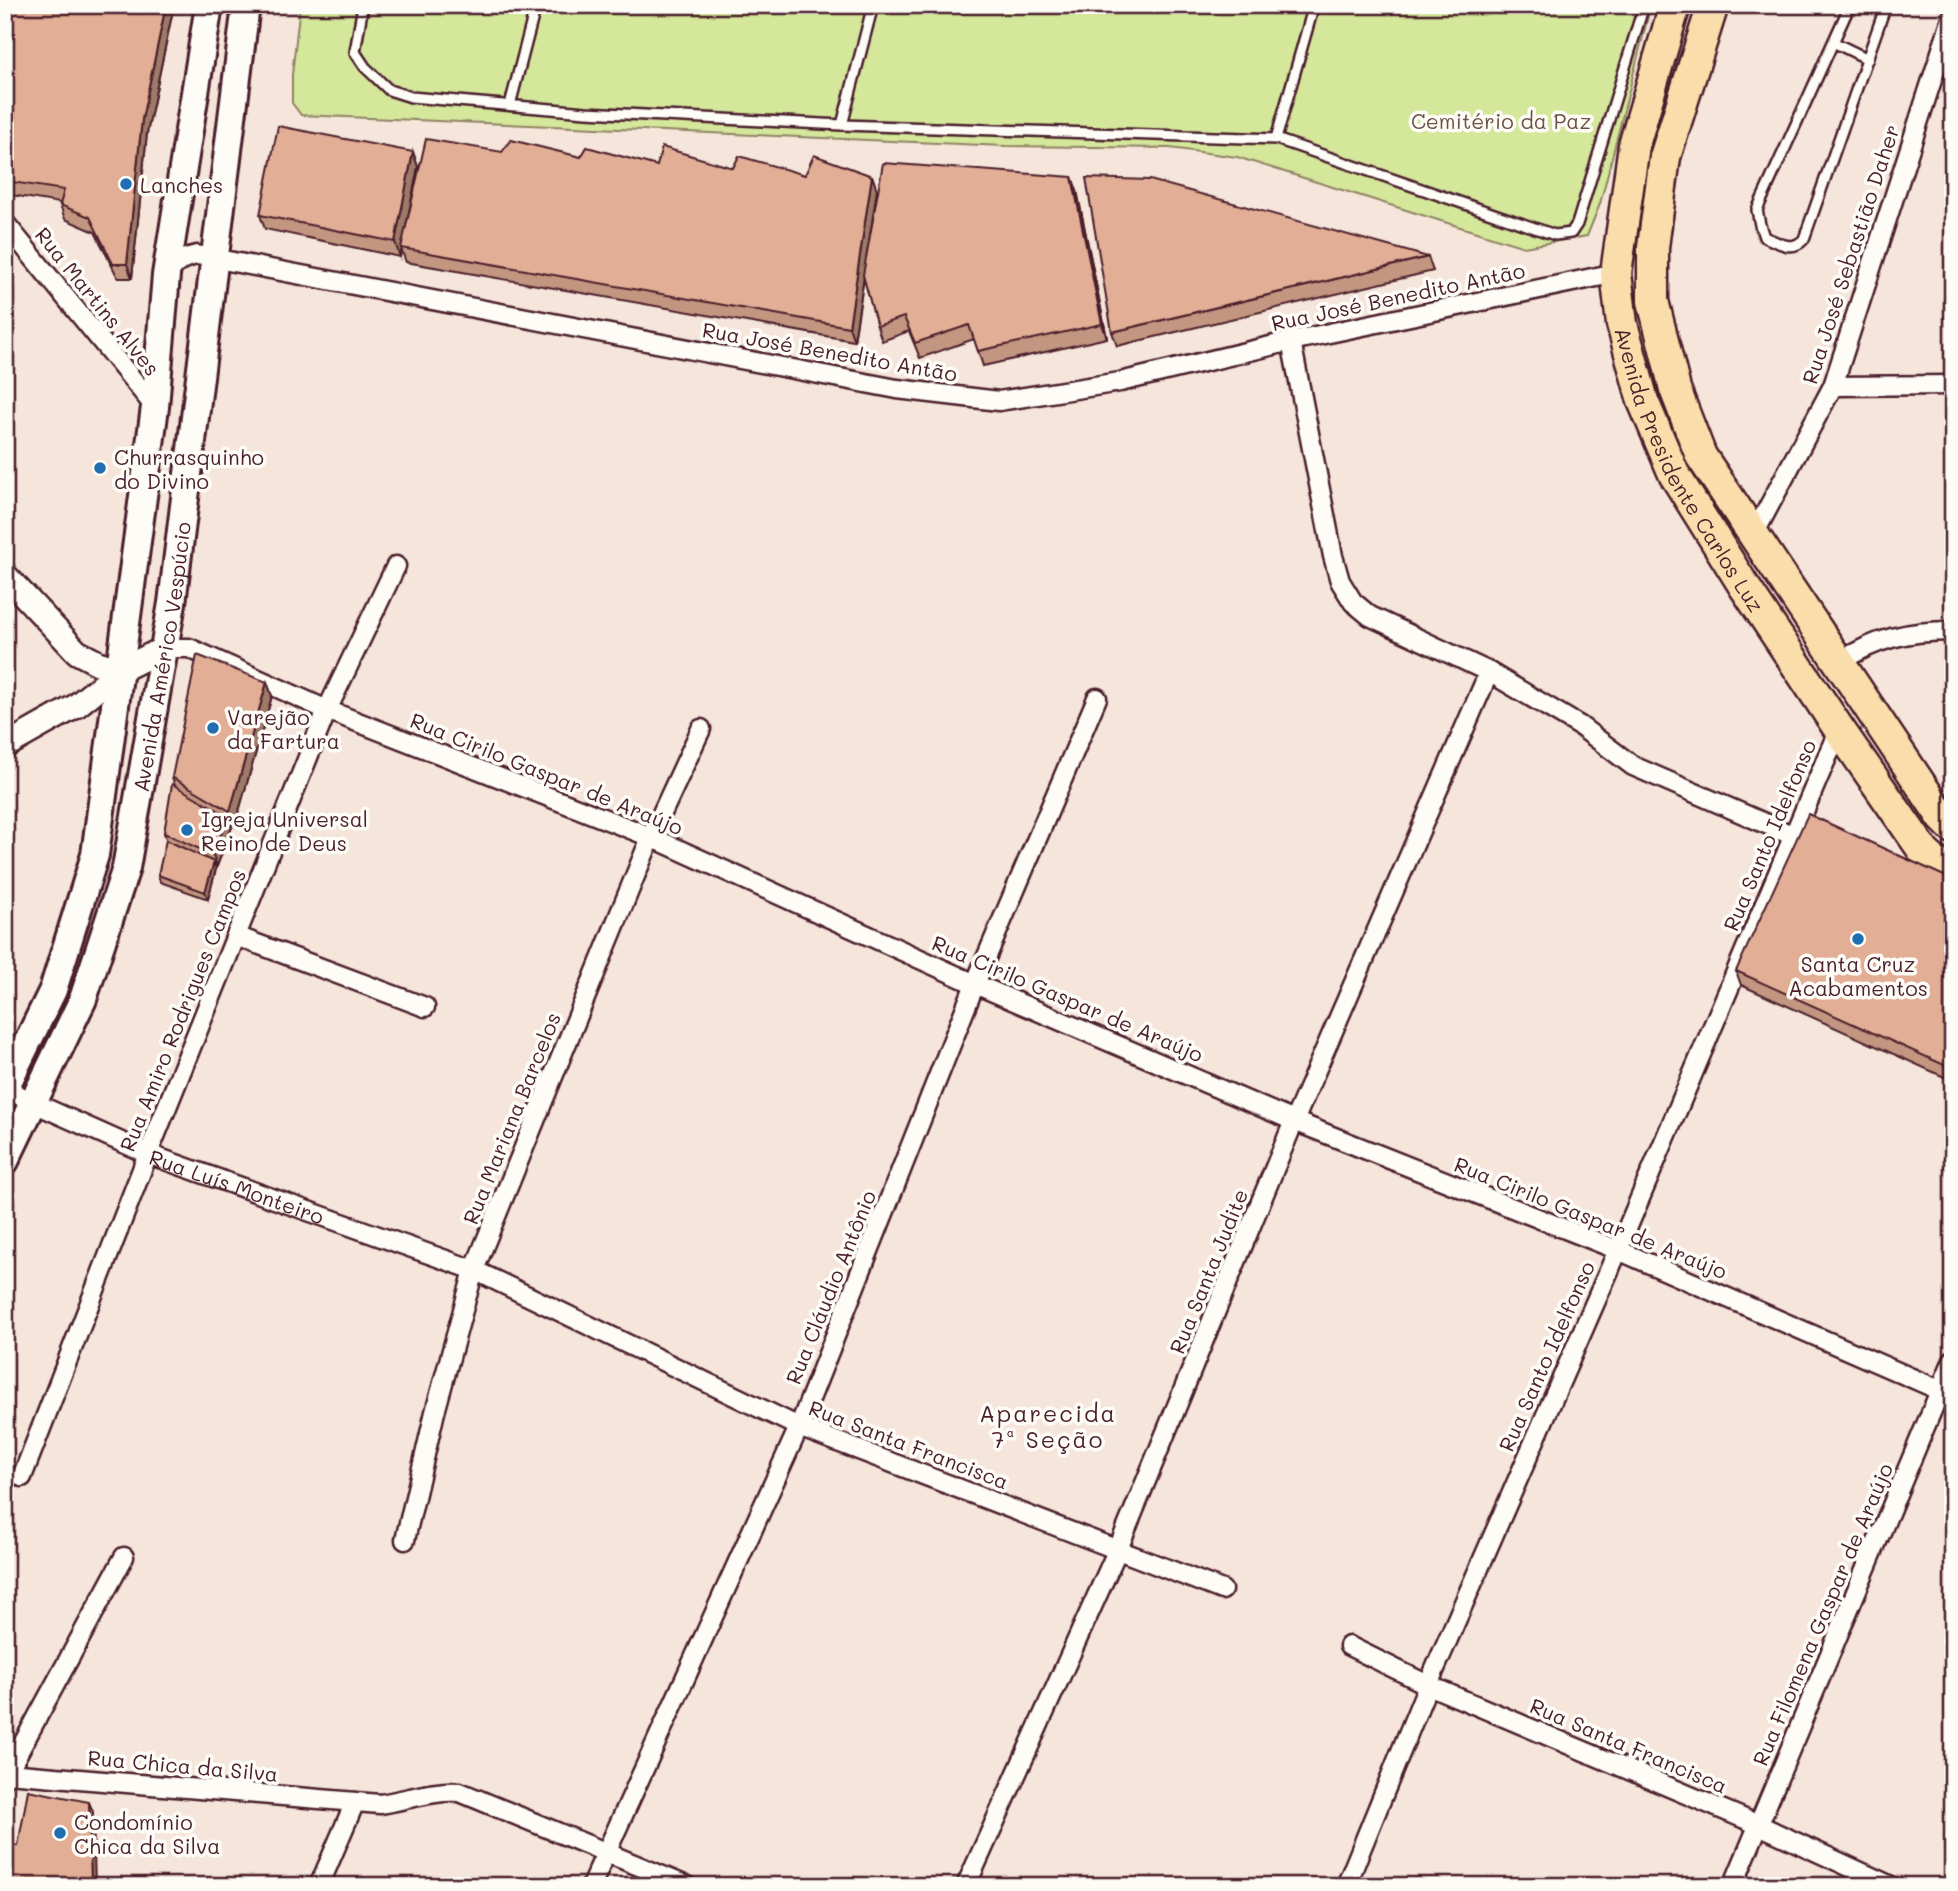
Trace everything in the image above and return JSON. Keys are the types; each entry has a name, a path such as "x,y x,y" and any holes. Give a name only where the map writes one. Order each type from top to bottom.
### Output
{"main road":[{"name":"Avenida Américo Vespúcio","path":"5,1088 54,990 94,855 155,407 166,275 209,5"},
{"name":"Avenida Américo Vespúcio","path":"5,1161 83,999 126,868 165,648 247,5"},
{"name":"Avenida Presidente Carlos Luz","path":"1675,5 1634,145 1616,273 1622,324 1643,401 1674,474 1839,729 1925,853 1953,878"},
{"name":"Avenida Presidente Carlos Luz","path":"1713,5 1665,157 1653,247 1653,301 1675,389 1701,456 1838,663 1943,818 1953,828"}],"street":[{"name":"Rua José Sebastião Daher","path":"1753,536 1833,386 1953,15"},
{"name":"Rua Martins Alves","path":"5,223 155,407"},
{"name":"Rua José Benedito Antão","path":"166,275 174,264 185,257 197,255 897,389 999,401 1120,382 1291,341 1616,273"},
{"path":"1291,341 1333,556 1340,581 1353,602 1370,616 1489,671 1580,726 1633,766 1794,836"},
{"path":"1833,386 1953,385"},
{"name":"Rua Amiro Rodrigues Campos","path":"22,1477 148,1154 327,710 396,566"},
{"path":"5,575 76,652 121,670"},
{"path":"1838,663 1860,649 1891,637 1920,631 1953,631"},
{"path":"5,746 76,706 121,670 165,648"},
{"name":"Rua Cirilo Gaspar de Araújo","path":"165,648 189,648 327,710 651,837 975,984 1294,1121 1618,1250 1947,1393"},
{"name":"Rua Santa Judite","path":"966,1886 1118,1549 1294,1121 1489,671"},
{"name":"Rua Cláudio Antônio","path":"592,1886 799,1427 975,984 1097,698"},
{"name":"Rua Mariana Barcelos","path":"405,1539 435,1412 474,1270 651,837 701,729"},
{"name":"Rua Santo Idelfonso","path":"1346,1886 1428,1685 1618,1250 1839,729"},
{"path":"236,936 425,1007"},
{"name":"Rua Luís Monteiro","path":"5,1088 148,1154 474,1270"},
{"name":"Rua Santa Francisca","path":"474,1270 799,1427 1222,1590"},
{"name":"Rua Filomena Gaspar de Araújo","path":"1733,1886 1947,1393 1953,1360"},
{"path":"6,1775 124,1556"},
{"name":"Rua Santa Francisca","path":"1349,1646 1428,1685 1759,1825 1891,1886"},
{"name":"Rua Chica da Silva","path":"6,1775 380,1804 441,1790 460,1791 687,1886"},
{"path":"319,1886 355,1802"}],"lane":[{"path":"363,5 355,52 365,67 389,90 411,97 586,113 842,125 1276,139 1555,235 1571,233 1577,224 1644,5"},
{"path":"510,104 536,5"},
{"path":"842,125 873,5"},
{"path":"1276,139 1314,5"},
{"path":"1850,5 1757,210 1759,225 1765,237 1789,247 1799,245 1804,239 1886,5"},
{"path":"1835,43 1868,59"}],"green space":[{"name":"Cemitério da Paz","path":"300,5 1651,5 1600,204 1587,236 1524,247 1237,157 1170,148 1005,146 301,115 292,103 292,75"}],"building":[{"path":"5,5 166,5 142,119 127,264 113,264 90,217 60,205 64,190 5,181"},
{"path":"278,126 413,152 395,242 260,215"},
{"path":"426,139 502,152 511,140 581,157 587,147 657,166 662,147 733,168 739,156 805,175 814,155 872,176 849,327 401,248"},
{"path":"883,163 1072,177 1102,324 978,351 969,325 915,343 904,317 877,326 863,275"},
{"path":"1086,178 1150,180 1428,257 1112,332"},
{"path":"197,655 267,682 230,811 172,777"},
{"path":"172,784 228,816 213,855 164,833"},
{"name":"Santa Cruz Acabamentos","path":"1808,814 1953,880 1953,1069 1736,971"},
{"path":"166,840 214,862 205,892 158,875"},
{"name":"Condomínio Chica da Silva","path":"28,1790 89,1802 91,1886 5,1886 5,1843 18,1846"}],"place":[{"name":"Lanches","path":"126,184"},
{"name":"Churrasquinho do Divino","path":"100,468"},
{"name":"Varejão da Fartura","path":"213,728"},
{"name":"Igreja Universal Reino de Deus","path":"187,830"},
{"name":"Santa Cruz Acabamentos","path":"1858,939"},
{"name":"Condomínio Chica da Silva","path":"60,1833"}],"district":[{"name":"Aparecida 7ª Seção","path":"1048,1426"}]}
